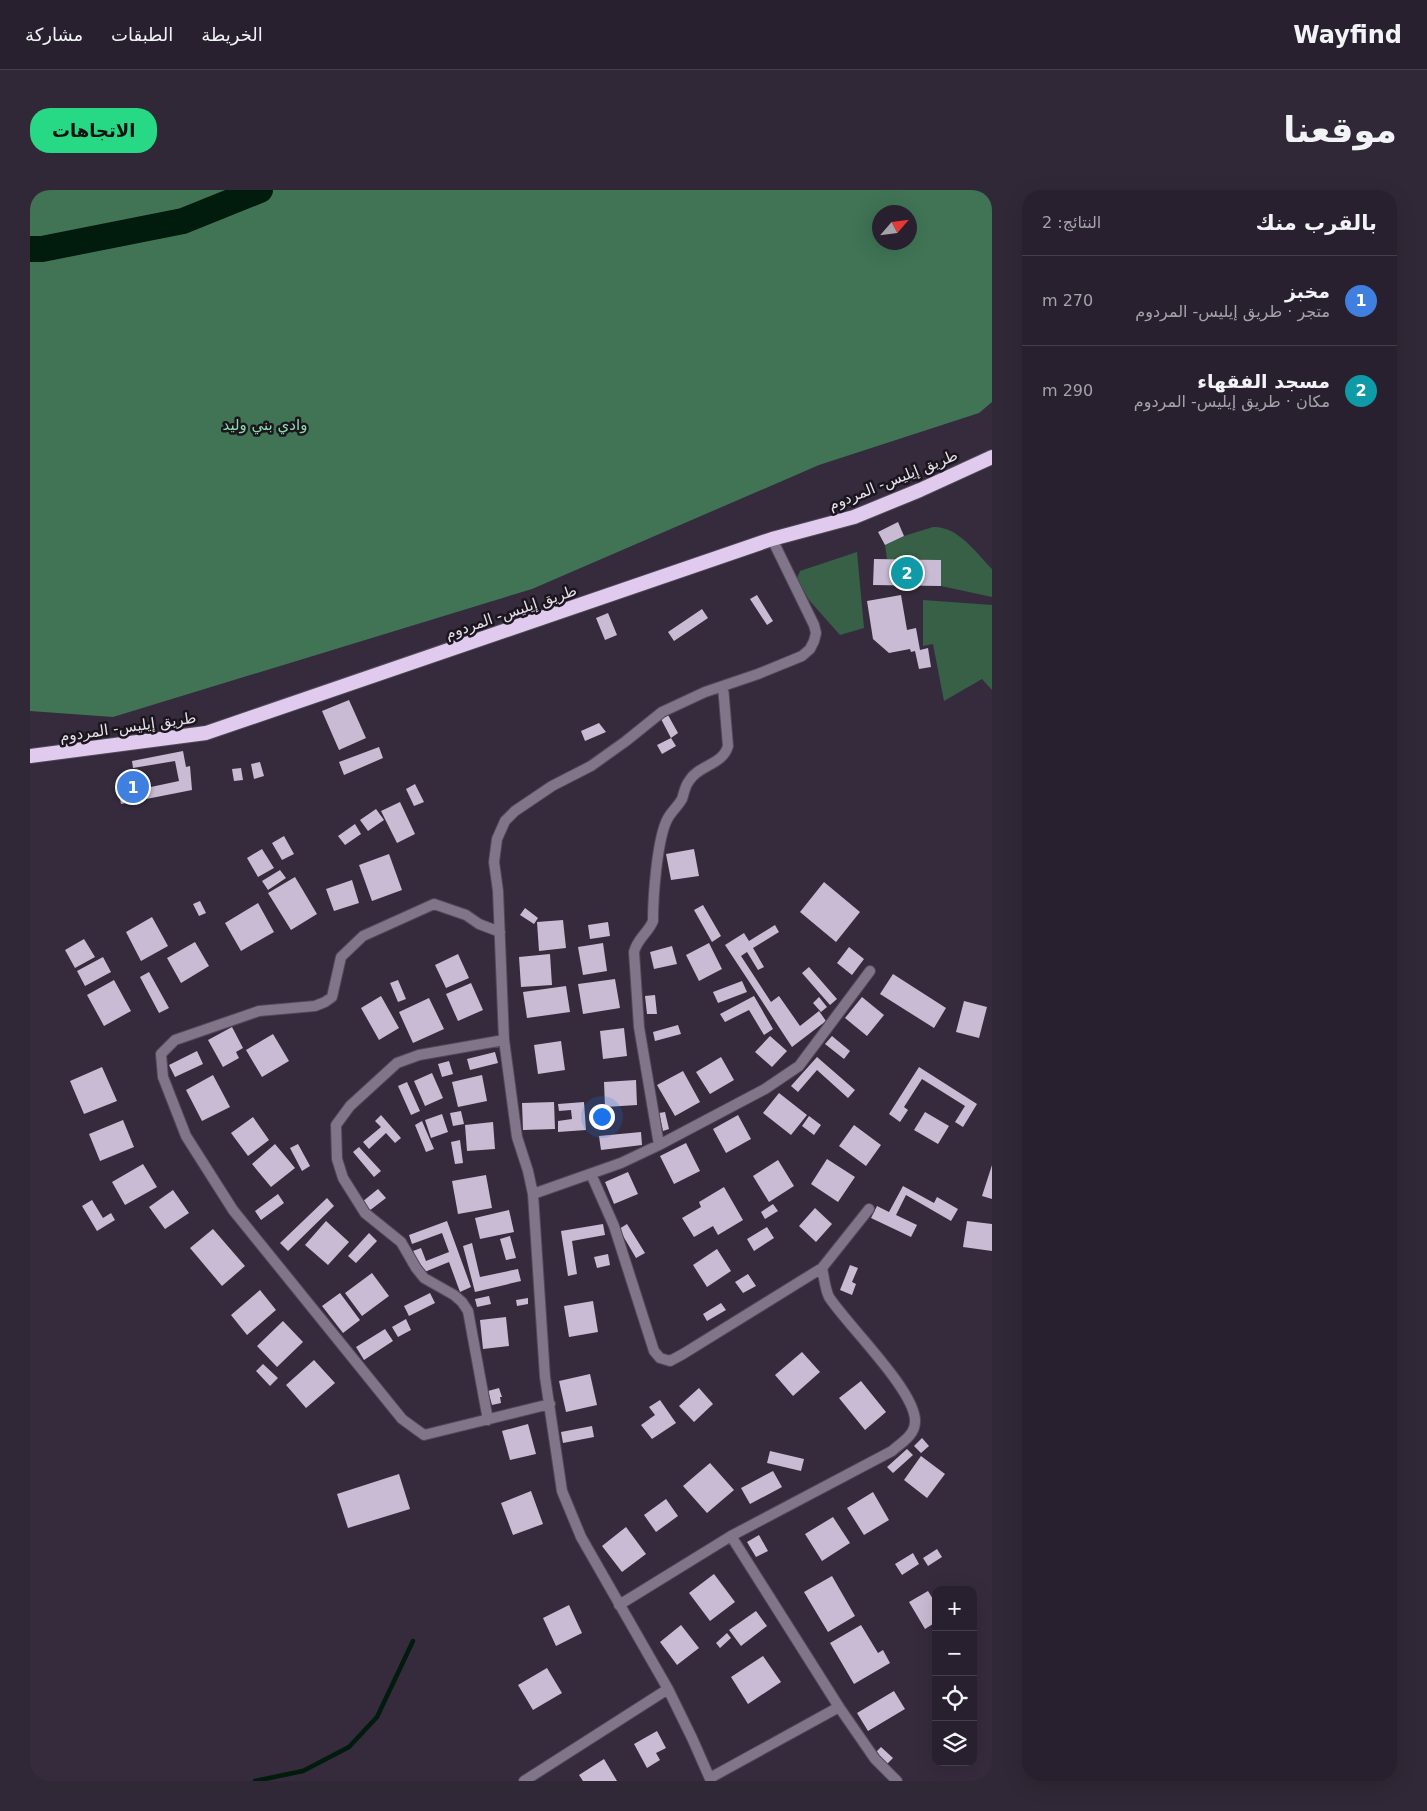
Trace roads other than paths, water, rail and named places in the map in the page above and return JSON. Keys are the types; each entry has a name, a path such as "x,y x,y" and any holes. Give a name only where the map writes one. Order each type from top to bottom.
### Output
{"highway":[{"name":"طريق إيليس- المردوم","path":"30,756 206,733 772,539 854,517 920,490 992,457"}],"street":[{"path":"772,539 814,625 816,633 810,649 802,656 676,704 662,712 591,766 552,786 515,811 505,821 497,839 494,862 500,932 504,1040 517,1137 533,1194 545,1377 562,1491 581,1537 668,1689 710,1780 839,1706"},
{"path":"659,1145 639,1027 634,952 637,942 648,931 653,921 659,850 667,818 681,800 689,780 697,772 723,757 726,752 728,746 723,686"},
{"path":"500,932 479,924 466,915 434,904 363,936 341,958 332,997 325,1002 315,1006 258,1011 175,1040 161,1054 163,1077 186,1136 233,1210 402,1419 424,1435 550,1404"},
{"path":"533,1194 620,1163 659,1145 765,1088 799,1066 870,971"},
{"path":"488,1420 468,1311 454,1295 424,1278 401,1242 365,1213 343,1178 337,1159 336,1125 350,1106 397,1063 419,1055 504,1040"},
{"path":"591,1174 614,1226 654,1351 660,1358 670,1362 822,1268 869,1209"},
{"path":"619,1605 732,1536 892,1451 910,1436 916,1423 914,1408 896,1381 828,1296 822,1268"},
{"path":"732,1536 839,1706 875,1759 897,1781"},
{"path":"524,1781 668,1689"}],"waterway":[{"name":"وادي بني وليد","path":"30,249 42,249 183,221 260,190"},
{"path":"255,1781 303,1771 349,1747 377,1717 413,1641"}],"place":[{"name":"مسجد الفقهاء","path":"907,573"},
{"name":"مخبز","path":"133,787"}]}
